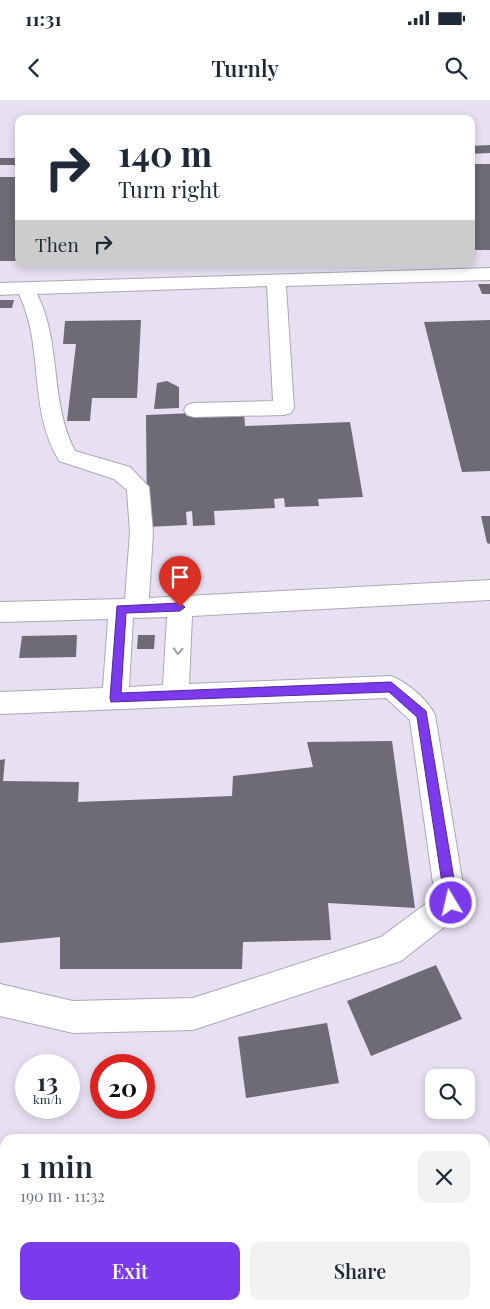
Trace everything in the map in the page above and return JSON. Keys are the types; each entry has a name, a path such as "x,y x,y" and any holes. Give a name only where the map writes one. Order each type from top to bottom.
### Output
{"street":[{"path":"0,289 490,274"},
{"path":"194,410 284,408 276,281"},
{"path":"25,288 39,319 47,372 48,406 56,438 68,456 122,473 138,487 142,506 140,572 128,609 115,698"},
{"path":"0,612 180,607 490,590"},
{"path":"175,695 180,607"},
{"path":"0,703 391,687 422,715 451,903 390,950 193,1014 72,1017 0,1000"}],"shaded area":[{"path":"0,100 490,100 490,1134 0,1134"}],"building":[{"path":"490,145 490,153 475,154 475,146"},
{"path":"0,158 15,158 15,165 0,165"},
{"path":"475,164 490,164 490,250 475,250"},
{"path":"0,177 15,177 15,261 0,261"},
{"path":"478,284 490,284 490,294 482,294"},
{"path":"0,300 14,300 12,308 0,308"},
{"path":"141,320 137,398 92,398 90,421 67,421 76,344 63,344 65,321"},
{"path":"490,320 490,471 462,472 424,322"},
{"path":"167,381 179,387 179,408 154,409 157,383"},
{"path":"244,411 245,426 350,422 363,497 318,499 319,506 285,507 284,498 274,499 275,508 214,511 215,525 193,526 192,511 186,512 187,525 147,527 146,415"},
{"path":"481,516 490,516 490,544 487,543"},
{"path":"77,635 76,657 19,658 22,636"},
{"path":"138,635 155,635 154,649 137,649"},
{"path":"392,741 415,908 328,903 331,940 243,942 242,969 60,969 60,937 0,943 0,760 5,759 3,781 79,782 78,802 232,796 233,776 313,767 307,742"},
{"path":"436,965 462,1019 371,1056 347,1001"},
{"path":"327,1023 339,1083 246,1098 238,1037"}],"route":[{"path":"180,607 120,609 115,698 391,687 422,715 451,903"}]}
